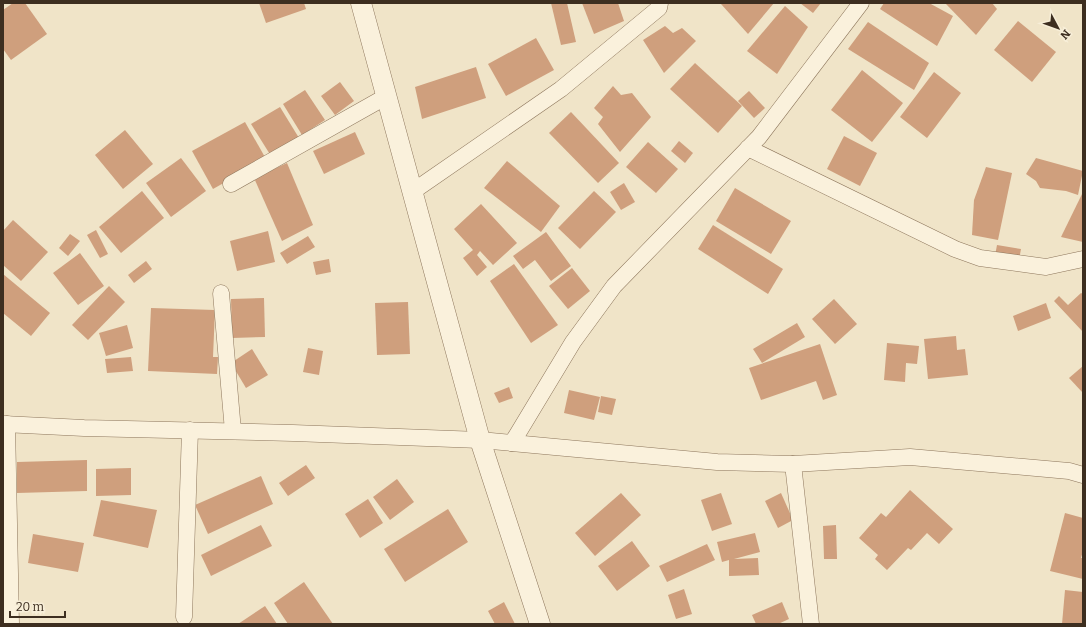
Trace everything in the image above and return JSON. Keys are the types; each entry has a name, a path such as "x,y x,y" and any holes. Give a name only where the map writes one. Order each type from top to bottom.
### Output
{"street":[{"path":"361,3 480,440 540,624"},
{"path":"412,192 561,88 659,8 660,3"},
{"path":"512,443 573,342 614,286 759,137 861,3"},
{"path":"231,184 386,96"},
{"path":"748,148 955,249 980,258 1046,267 1083,259"},
{"path":"221,294 234,431"},
{"path":"12,624 5,424 84,428 234,431 480,440 717,462 792,464 910,457 1070,471 1083,475"},
{"path":"184,617 190,430"},
{"path":"792,464 811,624"}],"building":[{"path":"13,3 25,3 47,34 11,60 3,49 3,10"},
{"path":"259,3 304,3 306,9 266,23"},
{"path":"551,3 567,3 576,42 561,45"},
{"path":"582,3 618,3 624,21 594,34"},
{"path":"774,3 748,34 721,4"},
{"path":"800,3 821,3 813,13"},
{"path":"884,3 929,3 953,16 937,46 880,9"},
{"path":"945,3 992,3 997,9 976,35"},
{"path":"785,6 808,27 777,74 747,51"},
{"path":"1018,21 1056,52 1032,82 994,50"},
{"path":"868,22 929,63 914,90 848,49"},
{"path":"665,26 673,33 682,28 696,41 664,73 643,40"},
{"path":"536,38 554,70 506,96 488,64"},
{"path":"695,63 742,106 718,133 670,89"},
{"path":"476,67 486,98 422,119 415,87"},
{"path":"862,70 903,103 872,142 831,110"},
{"path":"934,72 961,93 927,138 900,117"},
{"path":"340,82 354,101 335,115 321,96"},
{"path":"613,86 621,95 632,93 651,117 620,152 598,124 603,117 594,108"},
{"path":"305,90 325,120 302,135 283,104"},
{"path":"749,91 765,108 754,118 738,101"},
{"path":"280,107 299,138 271,156 251,124"},
{"path":"571,112 619,163 598,183 549,133"},
{"path":"245,122 266,159 213,189 192,151"},
{"path":"125,130 153,164 123,189 95,155"},
{"path":"355,132 365,154 324,174 313,151"},
{"path":"844,136 877,153 860,186 827,169"},
{"path":"679,141 693,153 685,163 671,151"},
{"path":"648,142 678,169 656,193 626,167"},
{"path":"181,158 206,191 171,217 146,183"},
{"path":"1036,158 1083,171 1078,195 1066,191 1040,188 1036,181 1026,174"},
{"path":"507,161 560,206 541,232 484,188"},
{"path":"287,163 313,225 282,241 254,178"},
{"path":"986,167 1012,173 998,240 972,235 974,200"},
{"path":"624,183 635,202 621,210 610,192"},
{"path":"735,188 791,221 771,254 716,221"},
{"path":"142,191 164,218 121,253 99,227"},
{"path":"594,191 616,212 580,249 558,228"},
{"path":"1083,192 1083,242 1061,237"},
{"path":"481,204 517,243 493,265 480,251 477,255 487,267 477,276 463,258 473,250 454,229"},
{"path":"13,220 48,252 21,281 3,265 3,231"},
{"path":"713,225 783,269 768,294 698,249"},
{"path":"96,230 108,254 100,258 87,235"},
{"path":"268,231 275,262 237,271 230,241"},
{"path":"546,232 571,266 551,281 535,260 523,269 513,256"},
{"path":"70,234 80,241 68,256 59,248"},
{"path":"308,236 315,247 287,264 280,253"},
{"path":"997,245 1021,249 1018,265 994,261"},
{"path":"80,253 104,286 78,305 53,273"},
{"path":"329,259 331,272 316,275 313,262"},
{"path":"146,261 152,269 134,283 128,275"},
{"path":"514,264 558,325 531,343 490,281"},
{"path":"572,268 590,291 568,309 549,286"},
{"path":"3,274 50,313 31,336 3,313"},
{"path":"109,286 125,302 88,340 72,325"},
{"path":"1081,293 1083,294 1083,332 1054,301 1059,296 1068,305"},
{"path":"264,298 265,337 232,338 231,299"},
{"path":"834,299 857,324 835,344 812,319"},
{"path":"408,302 410,354 377,355 375,303"},
{"path":"1046,303 1051,318 1018,331 1013,316"},
{"path":"151,308 215,310 213,357 218,357 217,374 148,371"},
{"path":"797,323 805,337 762,363 753,349"},
{"path":"127,325 133,348 106,356 99,333"},
{"path":"956,336 957,350 965,349 968,375 928,379 924,339"},
{"path":"887,343 919,346 917,364 906,363 905,382 884,380"},
{"path":"820,344 837,395 823,400 816,381 761,400 749,368"},
{"path":"308,348 323,351 319,375 303,372"},
{"path":"252,349 268,375 246,388 231,363"},
{"path":"131,357 133,371 107,373 105,359"},
{"path":"1083,366 1083,393 1069,378"},
{"path":"509,387 513,398 499,403 494,393"},
{"path":"569,390 600,397 594,420 564,413"},
{"path":"601,396 616,399 612,415 598,412"},
{"path":"87,460 87,491 17,493 17,462"},
{"path":"306,465 315,478 288,496 279,483"},
{"path":"131,468 131,495 96,496 96,469"},
{"path":"261,476 273,504 208,534 195,505"},
{"path":"397,479 414,502 390,520 373,497"},
{"path":"910,490 953,529 939,544 927,533 911,550 908,548 887,570 875,559 878,555 859,538 881,513 886,517"},
{"path":"621,493 641,515 595,556 575,533"},
{"path":"721,493 732,524 712,531 701,500"},
{"path":"781,493 793,520 778,528 765,501"},
{"path":"368,499 383,523 360,538 345,514"},
{"path":"101,500 157,510 148,548 93,536"},
{"path":"448,509 468,542 405,582 384,549"},
{"path":"1065,513 1083,518 1083,551 1081,558 1083,558 1083,579 1050,571"},
{"path":"261,525 272,546 211,576 201,555"},
{"path":"836,525 837,559 824,559 823,526"},
{"path":"755,533 760,552 734,559 758,558 759,575 729,576 729,560 722,562 717,542"},
{"path":"33,534 84,543 78,572 28,563"},
{"path":"632,541 650,566 617,591 598,566"},
{"path":"707,544 715,560 667,582 659,566"},
{"path":"304,582 333,624 288,624 274,603"},
{"path":"684,589 692,614 676,619 668,595"},
{"path":"1065,590 1083,592 1083,624 1062,624"},
{"path":"504,602 515,624 495,624 488,611"},
{"path":"782,602 789,619 778,624 756,624 752,615"},
{"path":"265,606 277,624 238,624"}]}
